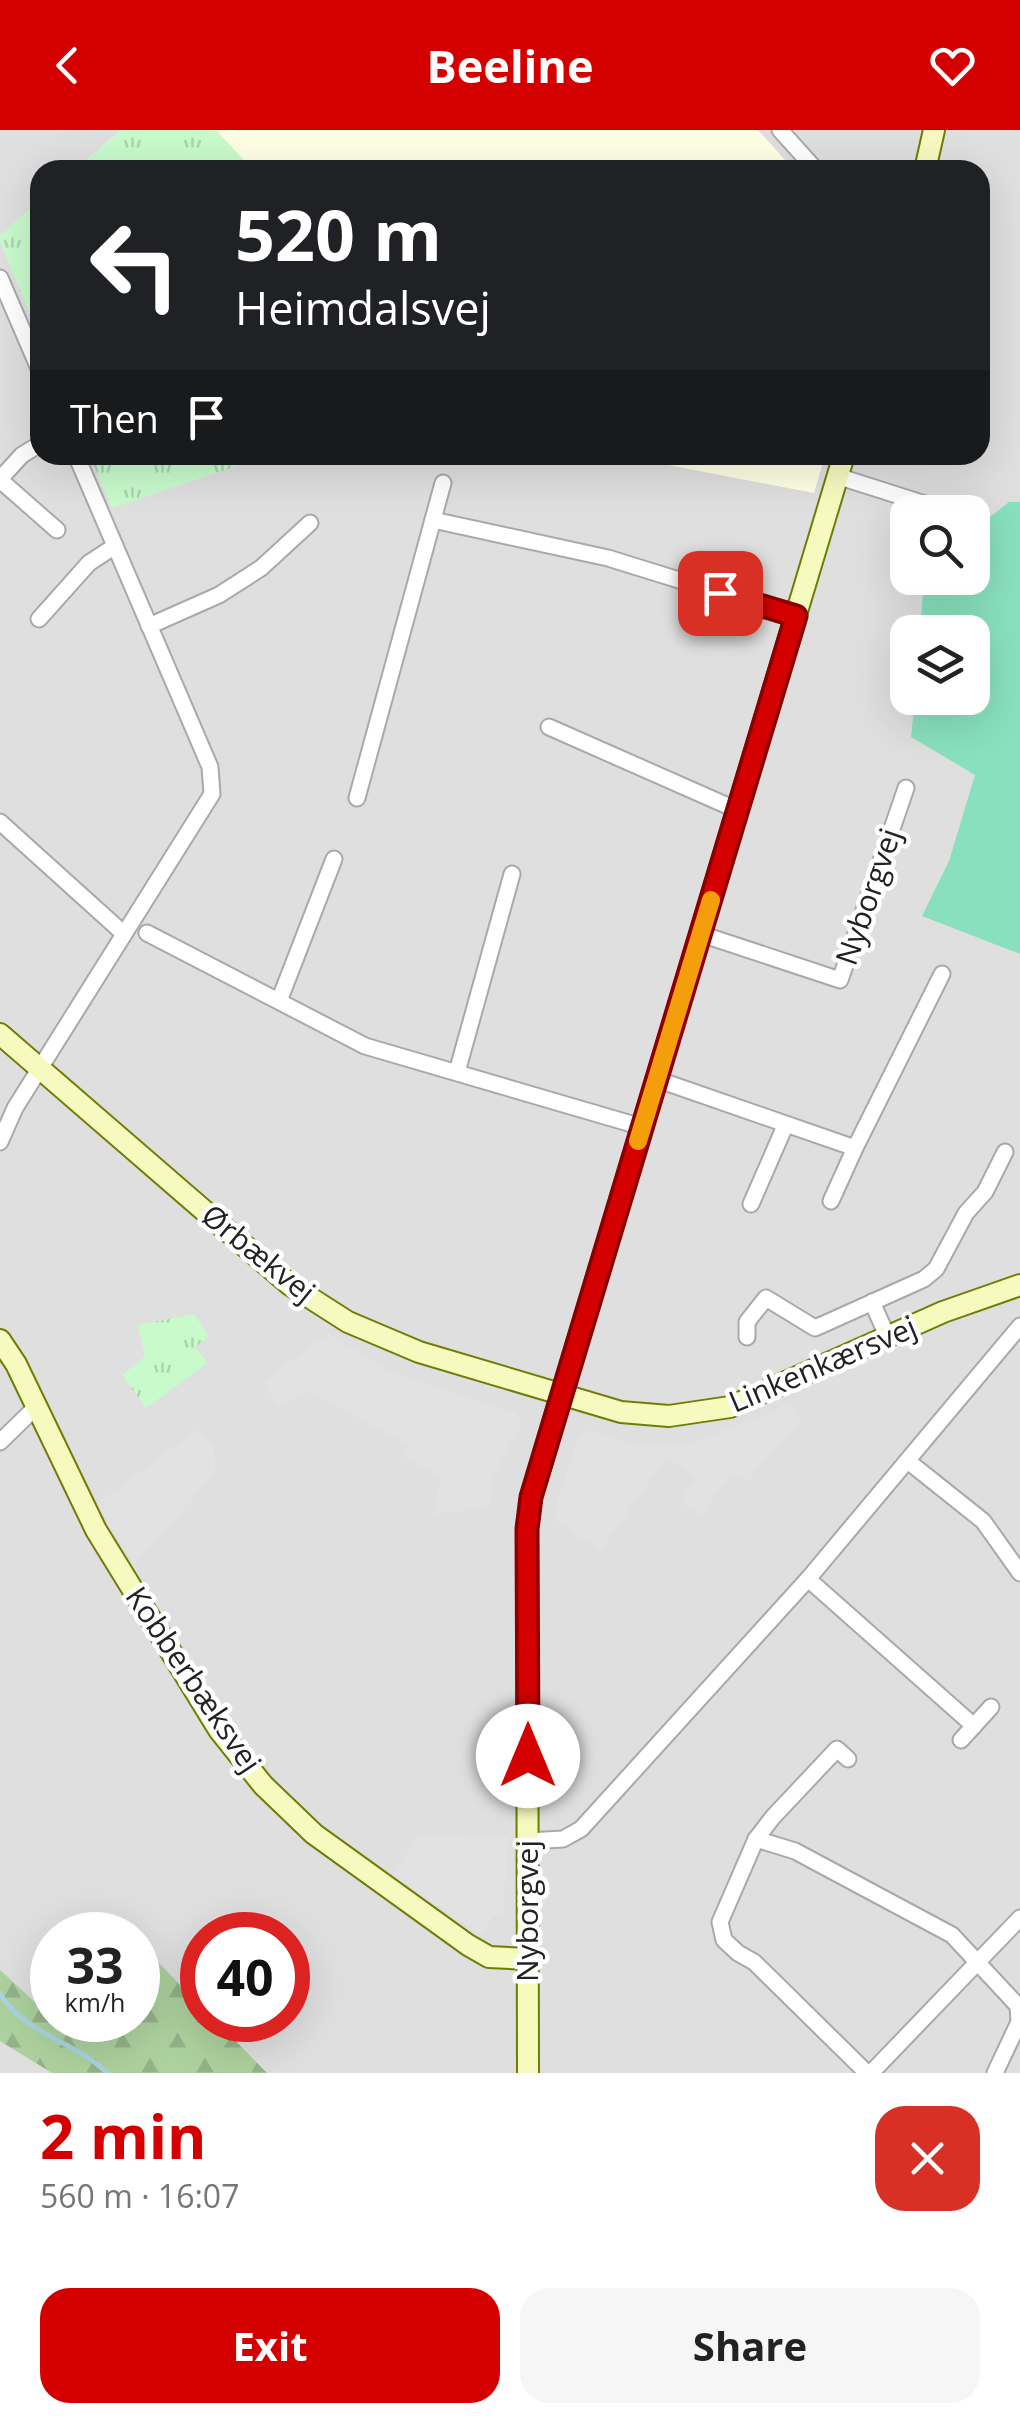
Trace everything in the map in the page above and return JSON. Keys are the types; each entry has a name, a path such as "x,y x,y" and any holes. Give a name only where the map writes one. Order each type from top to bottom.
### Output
{"street":[{"path":"780,130 807,160"},
{"path":"928,160 934,130"},
{"path":"0,278 30,348"},
{"path":"30,450 0,479 57,530"},
{"path":"0,1142 15,1108 212,794 210,767 80,465"},
{"name":"Nyborgvej","path":"528,2073 527,1529 531,1497 841,465"},
{"path":"838,476 897,495"},
{"path":"357,798 443,483"},
{"path":"433,520 608,558 796,616"},
{"path":"148,626 219,595 261,568 310,524"},
{"path":"39,619 89,563 115,546"},
{"path":"549,727 737,810"},
{"name":"Nyborgvej","path":"701,934 840,980 906,788"},
{"path":"0,822 123,932"},
{"path":"279,1001 334,859"},
{"path":"457,1072 512,874"},
{"path":"147,932 364,1046 642,1127"},
{"path":"832,1201 942,974"},
{"name":"Ørbækvej","path":"0,1034 290,1285 348,1322 419,1352 562,1393"},
{"path":"656,1079 855,1148"},
{"path":"752,1204 785,1126"},
{"path":"748,1337 746,1322 766,1298 815,1328 924,1279 936,1269 966,1213 985,1192 1005,1152"},
{"name":"Linkenkærsvej","path":"562,1393 621,1412 700,1414 760,1396 943,1312 1020,1285"},
{"path":"872,1302 888,1338"},
{"path":"528,1841 562,1839 580,1829 808,1579 1020,1326"},
{"path":"987,1336 1002,1348"},
{"name":"Kobberbæksvej","path":"0,1340 16,1364 96,1530 218,1729 263,1785 314,1834 468,1945 489,1957 529,1959"},
{"path":"0,1442 37,1406"},
{"path":"909,1462 982,1520 1020,1573"},
{"path":"808,1579 974,1726"},
{"path":"961,1740 990,1707"},
{"path":"848,1760 837,1749 756,1838 720,1922 724,1940 738,1954 754,1962 869,2073 1018,1924"},
{"path":"756,1838 796,1851 952,1935 1018,2006 1019,2022 994,2073"}],"shaded area":[{"path":"0,130 1020,130 1020,2073 0,2073"},
{"path":"121,130 758,130 785,160 86,160"},
{"path":"668,465 822,465 814,493"},
{"path":"328,1334 390,1371 516,1413 521,1425 493,1476 489,1508 434,1514 441,1478 404,1457 409,1446 310,1392 277,1405 262,1382"},
{"path":"792,1404 801,1419 747,1481 733,1475 698,1516 680,1501 696,1479 667,1458 600,1551 552,1518 580,1435 590,1430 646,1447 684,1446"},
{"path":"198,1429 215,1450 215,1474 134,1566 97,1503"},
{"path":"418,1833 508,1837 503,1916 493,1916 482,1935 393,1876"}],"green space":[{"path":"121,130 216,130 244,160 86,160"},
{"path":"30,209 30,314 0,242 0,235"},
{"path":"93,465 239,465 112,508"},
{"path":"1009,502 1020,502 1020,954 922,916 949,861 975,775 911,737 913,715 990,715 990,615 921,615 923,595 990,595 990,517"},
{"path":"194,1314 209,1337 195,1347 208,1363 146,1408 122,1375 145,1357 138,1325"},
{"path":"160,1964 180,1985 180,2042 237,2042 267,2073 52,2073 0,2041 0,1970 30,1998 30,2042 160,2042"}],"waterway":[{"path":"0,1994 23,2019 107,2073"}],"slow traffic":[{"path":"638,1141 711,900"}],"route":[{"path":"528,1756 527,1529 531,1497 796,616 720,593"}]}
